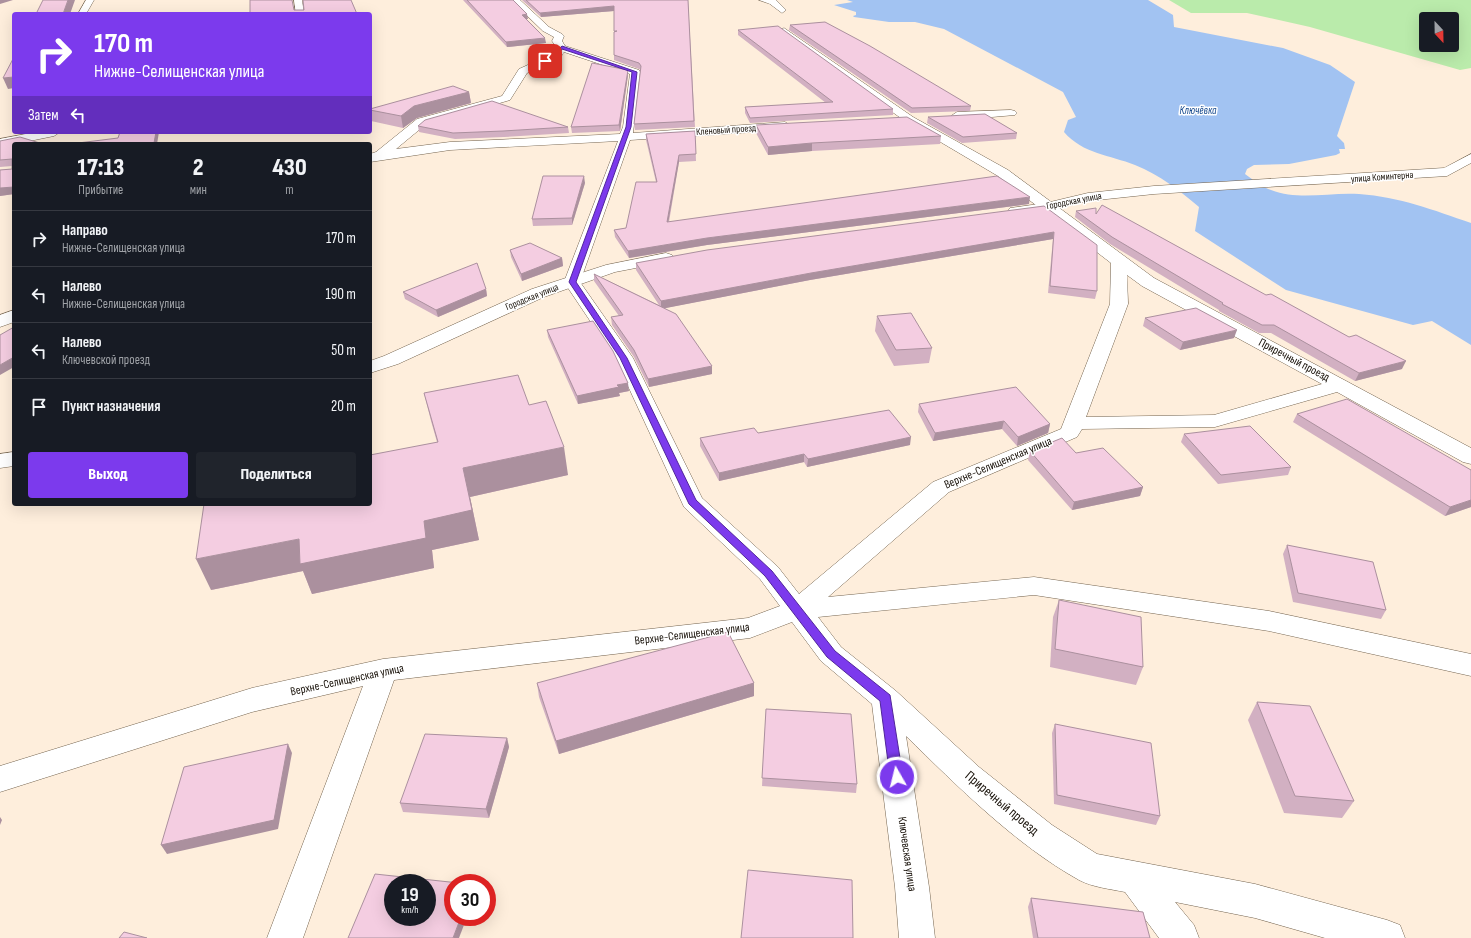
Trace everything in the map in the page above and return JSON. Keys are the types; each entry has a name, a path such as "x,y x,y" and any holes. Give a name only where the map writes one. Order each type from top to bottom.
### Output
{"street":[{"path":"83,12 90,0"},
{"path":"298,0 300,12"},
{"path":"515,0 546,29 559,36 558,41 562,48 635,72 629,127 572,282 624,358 692,502 769,573 831,654 886,698"},
{"path":"763,0 773,2 782,10"},
{"path":"784,31 909,119 1003,173 1118,261"},
{"path":"374,155 421,122 506,98 523,71 556,56 562,48"},
{"path":"948,116 1012,113"},
{"path":"886,120 933,117"},
{"name":"Кленовый проезд","path":"374,155 450,146 625,137 800,125"},
{"path":"0,143 19,136 36,134"},
{"name":"улица Коминтерна","path":"1154,190 1288,183 1447,172 1471,158"},
{"name":"Городская улица","path":"1002,212 1046,207 1088,197 1154,190"},
{"name":"Городская улица","path":"372,367 538,293 612,268 677,256"},
{"name":"Приречный проезд","path":"1118,261 1148,282 1471,457"},
{"name":"Верхне-Селищенская улица","path":"0,779 252,700 383,670 750,628 797,610 941,487 1070,433 1118,304 1118,261"},
{"path":"0,322 12,316"},
{"path":"1074,423 1214,421 1340,385"},
{"path":"0,460 12,459"},
{"path":"797,610 1034,586 1269,621 1471,665"},
{"path":"285,938 383,670"},
{"name":"Приречный проезд","path":"886,698 968,776 1040,836 1091,869 1255,901 1388,938"},
{"name":"Ключевская улица","path":"886,698 912,887 917,938"},
{"path":"1135,877 1181,938"}],"green space":[{"path":"1169,0 1471,0 1471,68 1460,70 1310,27 1247,13 1191,13"}],"water":[{"name":"Ключёвка","path":"847,0 1148,0 1173,15 1174,27 1283,48 1330,65 1355,82 1337,136 1344,143 1345,149 1339,149 1340,153 1336,155 1289,164 1254,165 1247,169 1245,174 1264,187 1282,193 1304,196 1359,194 1388,198 1443,213 1471,223 1471,345 1432,321 1413,325 1286,290 1195,231 1199,207 1169,183 1153,173 1135,165 1097,153 1071,139 1064,132 1068,120 1076,117 1063,92 944,29 915,22 889,22 854,17 853,16 856,15 856,12 834,5 853,2"}],"building":[{"path":"43,0 68,0 64,12 37,12"},
{"path":"250,0 292,0 294,10 304,10 303,0 351,0 356,12 250,12"},
{"path":"467,0 513,0 527,14 522,15 545,38 506,42"},
{"path":"526,0 688,0 694,121 634,124 641,66 639,63 614,55 614,32 617,31 614,31 614,6 540,13"},
{"path":"825,22 870,46 971,106 912,108 790,25"},
{"path":"778,26 893,109 750,118 745,107 833,102 738,30"},
{"path":"12,61 12,77 3,78"},
{"path":"592,63 628,70 619,125 571,127"},
{"path":"453,86 469,92 414,106 401,116 372,110 372,108"},
{"path":"492,101 568,127 453,133 418,126 425,120"},
{"path":"985,114 1017,133 963,137 928,117"},
{"path":"907,117 941,136 768,147 756,125"},
{"path":"695,131 696,154 679,155 667,222 997,176 1030,197 707,238 628,251 614,230 626,228 636,182 657,182 646,134"},
{"path":"119,134 156,134 154,142 86,142 118,138"},
{"path":"20,137 36,142 12,142 12,159 0,160 0,141"},
{"path":"12,169 12,187 0,188 0,170"},
{"path":"543,176 584,176 572,218 532,219"},
{"path":"1102,205 1266,295 1271,294 1349,337 1356,335 1406,361 1359,373 1274,325 1262,325 1222,304 1223,303 1112,237 1076,211 1096,208 1096,214"},
{"path":"1044,206 1097,245 1097,291 1050,286 1054,232 811,273 661,301 636,263 707,250"},
{"path":"530,243 562,258 521,274 510,250"},
{"path":"477,263 486,289 436,310 403,292"},
{"path":"594,274 676,314 712,366 648,379 634,350 611,317 623,315"},
{"path":"1196,308 1237,330 1183,342 1145,318"},
{"path":"911,313 932,348 896,350 877,316"},
{"path":"593,321 613,351 628,383 617,385 619,387 577,396 547,330"},
{"path":"12,328 12,358 0,365 0,335"},
{"path":"518,375 529,405 546,401 564,447 463,468 472,510 424,521 426,538 300,564 299,539 196,559 204,506 372,506 372,455 438,442 424,393"},
{"path":"1016,387 1050,424 1018,437 1004,421 935,433 919,404"},
{"path":"1347,399 1471,470 1471,500 1450,507 1297,414"},
{"path":"889,410 911,437 808,459 804,454 719,473 700,438 754,428 758,433"},
{"path":"1250,426 1291,467 1221,475 1184,434"},
{"path":"1062,438 1076,453 1103,448 1143,487 1074,502 1030,451"},
{"path":"1287,545 1373,562 1386,610 1298,593"},
{"path":"1059,600 1141,617 1143,667 1055,649"},
{"path":"728,632 754,683 556,741 537,683"},
{"path":"1257,702 1310,706 1354,801 1295,796"},
{"path":"766,709 851,714 857,784 762,778"},
{"path":"1055,724 1151,743 1160,816 1057,795"},
{"path":"425,734 507,738 486,809 400,803"},
{"path":"288,744 274,820 161,845 184,767"},
{"path":"748,870 852,880 853,938 741,938"},
{"path":"375,874 384,875 384,926 436,926 436,881 444,881 444,926 458,926 453,938 348,938"},
{"path":"1031,898 1143,912 1150,938 1038,938"},
{"path":"124,932 147,938 119,938"}],"route":[{"path":"545,61 556,56 562,48 635,72 629,127 572,282 624,358 692,502 769,573 831,654 886,698 897,777"}]}
